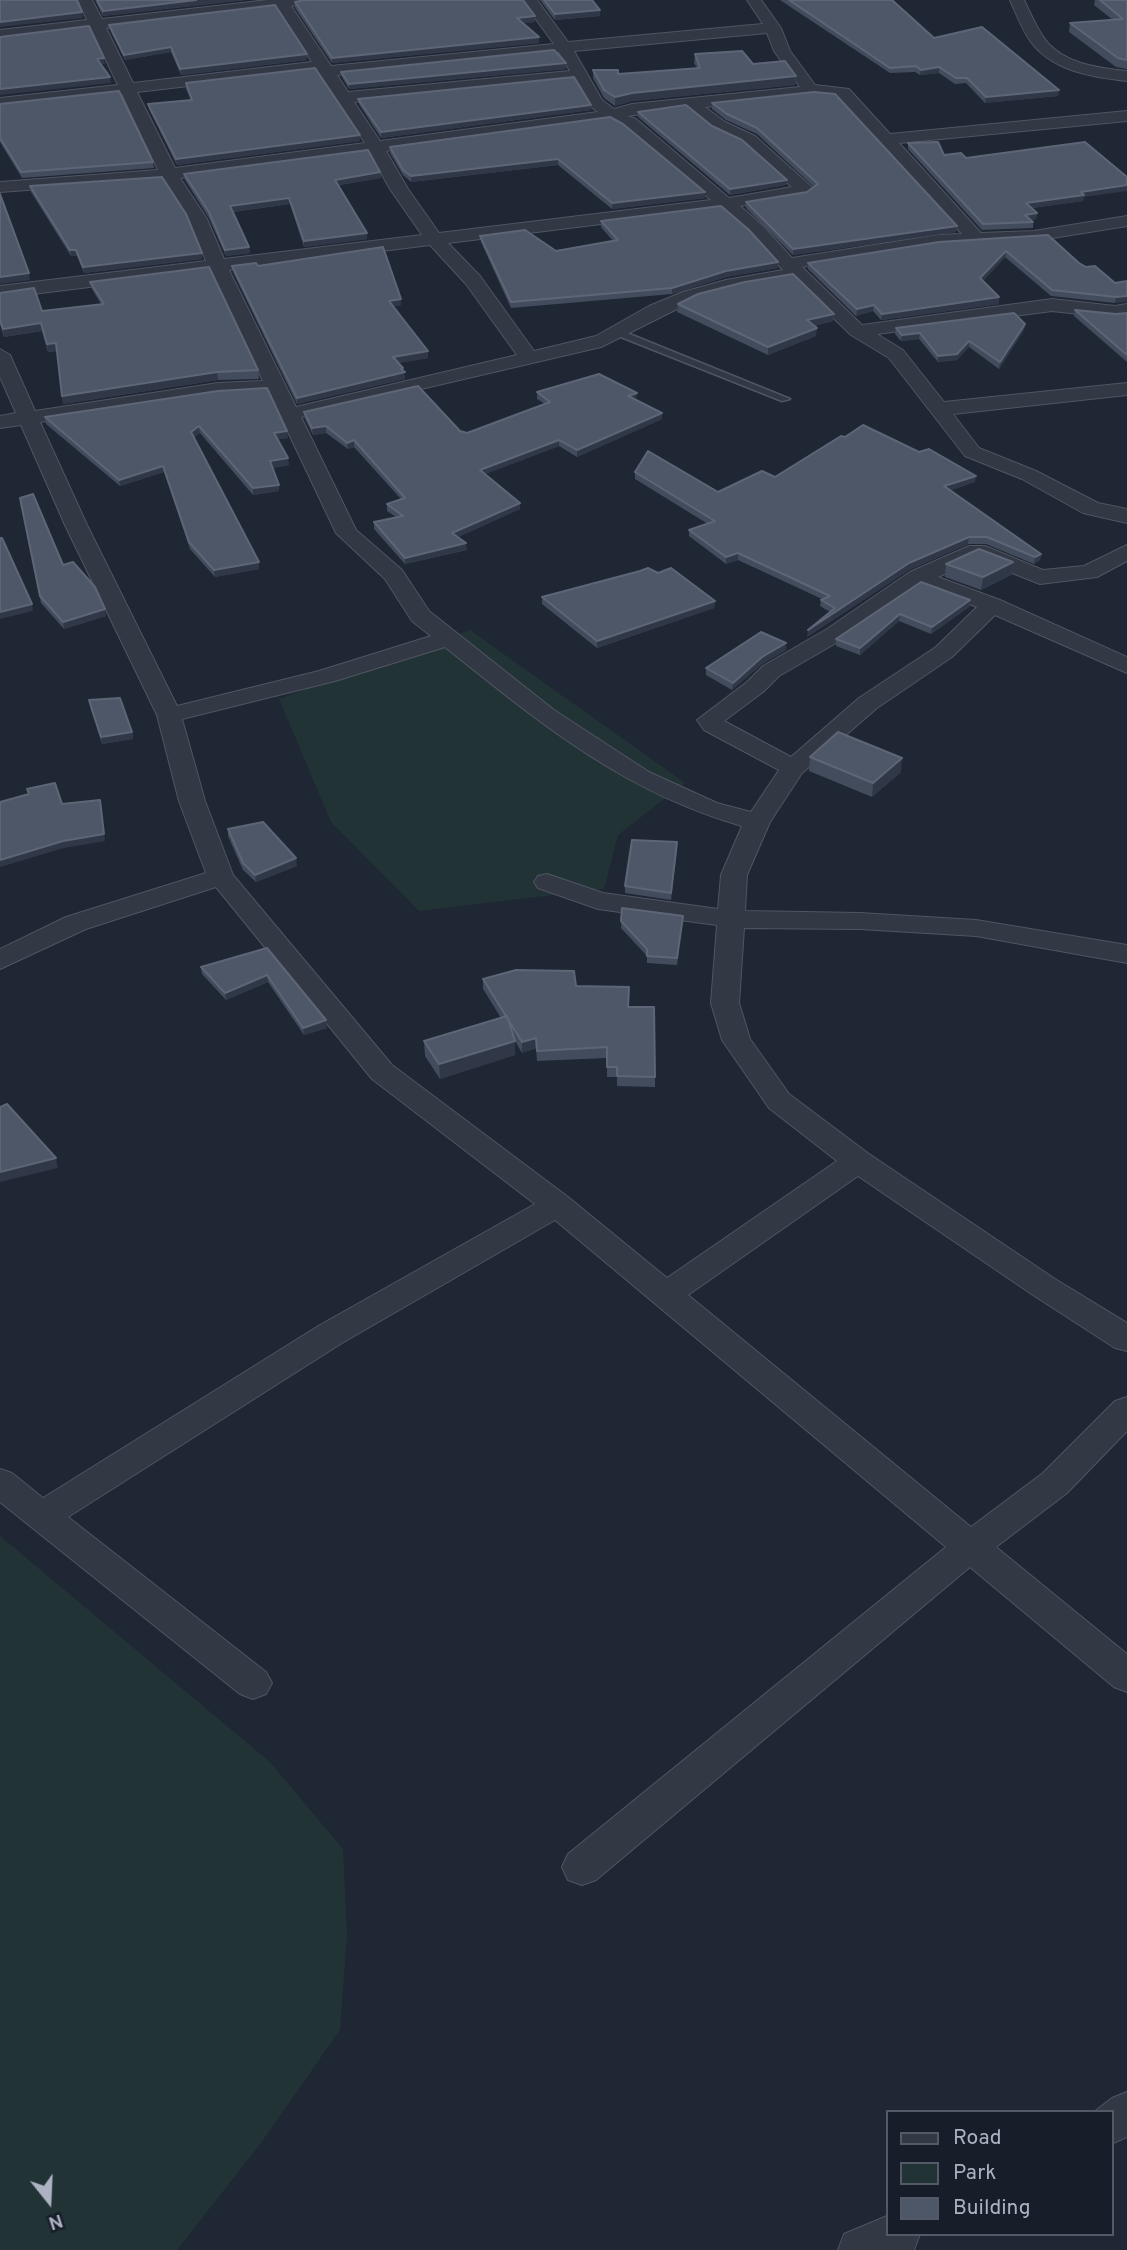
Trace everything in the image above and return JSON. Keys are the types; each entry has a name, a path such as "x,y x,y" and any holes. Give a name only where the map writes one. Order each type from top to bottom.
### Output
{"street":[{"path":"85,0 169,174 198,219 217,265 346,533 394,575 420,615 545,715 640,777 685,799 757,822"},
{"path":"0,35 303,0"},
{"path":"529,0 564,47 596,103 612,115 630,123 757,230 858,331 896,354 972,452 1029,475 1091,508 1127,516"},
{"path":"754,0 773,28 782,51 811,90"},
{"path":"1017,0 1038,42 1064,62 1127,76"},
{"path":"280,1 433,238 473,280 530,359"},
{"path":"0,103 125,87 773,28"},
{"path":"1105,73 1127,95"},
{"path":"341,98 580,75"},
{"path":"0,187 169,174 612,115 632,109 811,90 844,92 976,238"},
{"path":"0,292 723,204 807,189 749,140 719,126 690,103"},
{"path":"886,139 1127,116"},
{"path":"290,414 594,343 619,333 656,310 688,297 793,268 938,240 1034,236 1127,221"},
{"path":"858,331 1052,305 1115,312 1127,310"},
{"path":"0,355 76,525 169,715 192,801 221,877 382,1072 557,1205 1127,1676"},
{"path":"0,422 218,388 253,390 276,385"},
{"path":"939,409 1127,389"},
{"path":"793,768 713,725 709,720 755,687 771,671 835,634 918,577 977,551 1040,577 1089,572 1127,552"},
{"path":"918,577 992,606 1127,666"},
{"path":"992,606 944,652 868,703 793,768 757,822 734,875 725,1003 736,1040 779,1101 858,1161 1044,1287 1127,1339"},
{"path":"169,715 327,676 449,638"},
{"path":"0,960 76,923 221,877"},
{"path":"547,882 598,901 731,919 860,921 976,928 1127,954"},
{"path":"665,1295 858,1161"},
{"path":"42,1516 331,1334 557,1205"},
{"path":"582,1867 970,1546 1055,1483 1127,1410"},
{"path":"0,1483 253,1683"},
{"path":"860,2250 893,2236"}],"lane":[{"path":"619,333 785,399"}],"green space":[{"path":"470,630 685,783 618,835 604,889 419,911 331,822 279,699"},
{"path":"0,1536 270,1762 343,1849 347,1935 340,2030 261,2143 177,2250 0,2250"}],"building":[{"path":"0,0 77,0 82,12 0,22"},
{"path":"97,0 196,0 103,11"},
{"path":"523,0 535,16 517,18 539,37 332,58 295,2"},
{"path":"544,0 592,0 600,10 555,14"},
{"path":"789,0 892,0 934,38 982,27 1059,90 986,97 967,78 956,78 939,67 921,70 916,66 890,68"},
{"path":"1100,0 1127,0 1127,60 1118,58 1070,23 1123,19"},
{"path":"275,5 307,54 180,69 171,47 124,55 109,25"},
{"path":"89,26 104,58 97,59 110,77 0,89 0,37"},
{"path":"554,50 566,63 349,84 341,72"},
{"path":"742,51 753,64 785,61 796,76 615,97 604,90 593,70 618,70 618,74 700,68 695,54"},
{"path":"315,68 360,135 176,159 148,104 192,100 186,83"},
{"path":"574,77 591,105 381,132 358,99"},
{"path":"119,91 153,162 21,172 0,138 0,104"},
{"path":"814,92 835,94 957,226 793,249 746,202 807,192 818,184 757,128 727,114 712,103"},
{"path":"686,105 712,126 742,140 787,180 730,189 638,112"},
{"path":"610,117 623,124 705,192 612,203 558,159 411,176 403,170 390,147"},
{"path":"938,142 944,155 961,153 966,158 1085,142 1127,177 1127,185 1081,192 1084,195 1026,203 1037,213 1025,215 1033,222 983,224 908,143"},
{"path":"368,150 380,172 335,180 367,233 304,241 289,198 230,206 249,247 225,250 209,212 184,174"},
{"path":"162,177 186,214 202,253 83,267 76,250 70,250 30,186"},
{"path":"0,194 29,273 0,277"},
{"path":"721,206 749,230 778,262 726,271 672,288 511,302 480,236 525,230 556,251 618,240 601,221"},
{"path":"1048,235 1079,263 1086,267 1095,266 1115,283 1127,281 1127,296 1052,290 1006,251 980,278 999,297 882,314 874,305 857,309 808,263 939,242"},
{"path":"383,247 401,299 389,301 428,351 393,357 405,372 297,398 232,266 256,263 258,266"},
{"path":"209,267 258,370 217,372 62,396 56,343 47,344 41,323 3,329 0,320 0,293 34,288 42,311 104,304 90,282"},
{"path":"793,274 834,314 807,320 817,328 768,347 678,304 698,294"},
{"path":"1075,310 1127,313 1127,355"},
{"path":"1014,313 1025,324 1000,362 969,341 957,354 938,356 920,333 902,335 896,328"},
{"path":"599,374 637,393 628,396 662,413 577,450 559,440 480,470 520,503 452,533 466,543 405,558 374,522 403,516 387,504 405,498 354,440 347,443 326,426 312,428 304,412 418,386 460,431 467,433 550,402 537,392"},
{"path":"267,388 287,431 274,433 288,458 270,461 279,485 253,488 199,426 191,432 259,562 214,570 189,542 163,466 119,480 45,417 218,391"},
{"path":"863,425 919,452 929,449 976,476 944,486 1041,554 1035,557 987,537 969,537 909,563 808,630 835,608 821,600 830,596 738,553 726,557 689,530 715,521 635,472 648,451 718,492 762,471 775,477"},
{"path":"33,494 63,565 73,562 95,587 105,609 63,622 40,596 20,498"},
{"path":"0,538 32,604 0,612"},
{"path":"979,549 1013,562 983,577 946,564"},
{"path":"648,568 658,573 671,568 715,601 597,641 542,597 640,571"},
{"path":"921,582 970,600 932,627 900,614 860,648 836,639"},
{"path":"761,632 786,643 762,657 733,683 706,668"},
{"path":"120,698 132,732 101,737 89,700"},
{"path":"838,732 902,758 873,783 810,757"},
{"path":"55,783 62,804 100,800 104,834 63,841 0,860 0,802 29,794 27,789"},
{"path":"263,822 296,858 255,875 243,863 228,829"},
{"path":"632,840 677,842 671,893 625,886"},
{"path":"622,908 683,916 677,958 647,956 647,949 621,921"},
{"path":"267,948 326,1020 303,1028 267,975 225,993 201,967"},
{"path":"516,970 574,971 576,986 629,987 628,1007 654,1007 655,1077 617,1076 617,1067 607,1067 607,1047 537,1051 536,1038 522,1042 483,979"},
{"path":"507,1016 515,1041 439,1064 424,1041"},
{"path":"7,1104 56,1158 0,1172 0,1107"}]}
